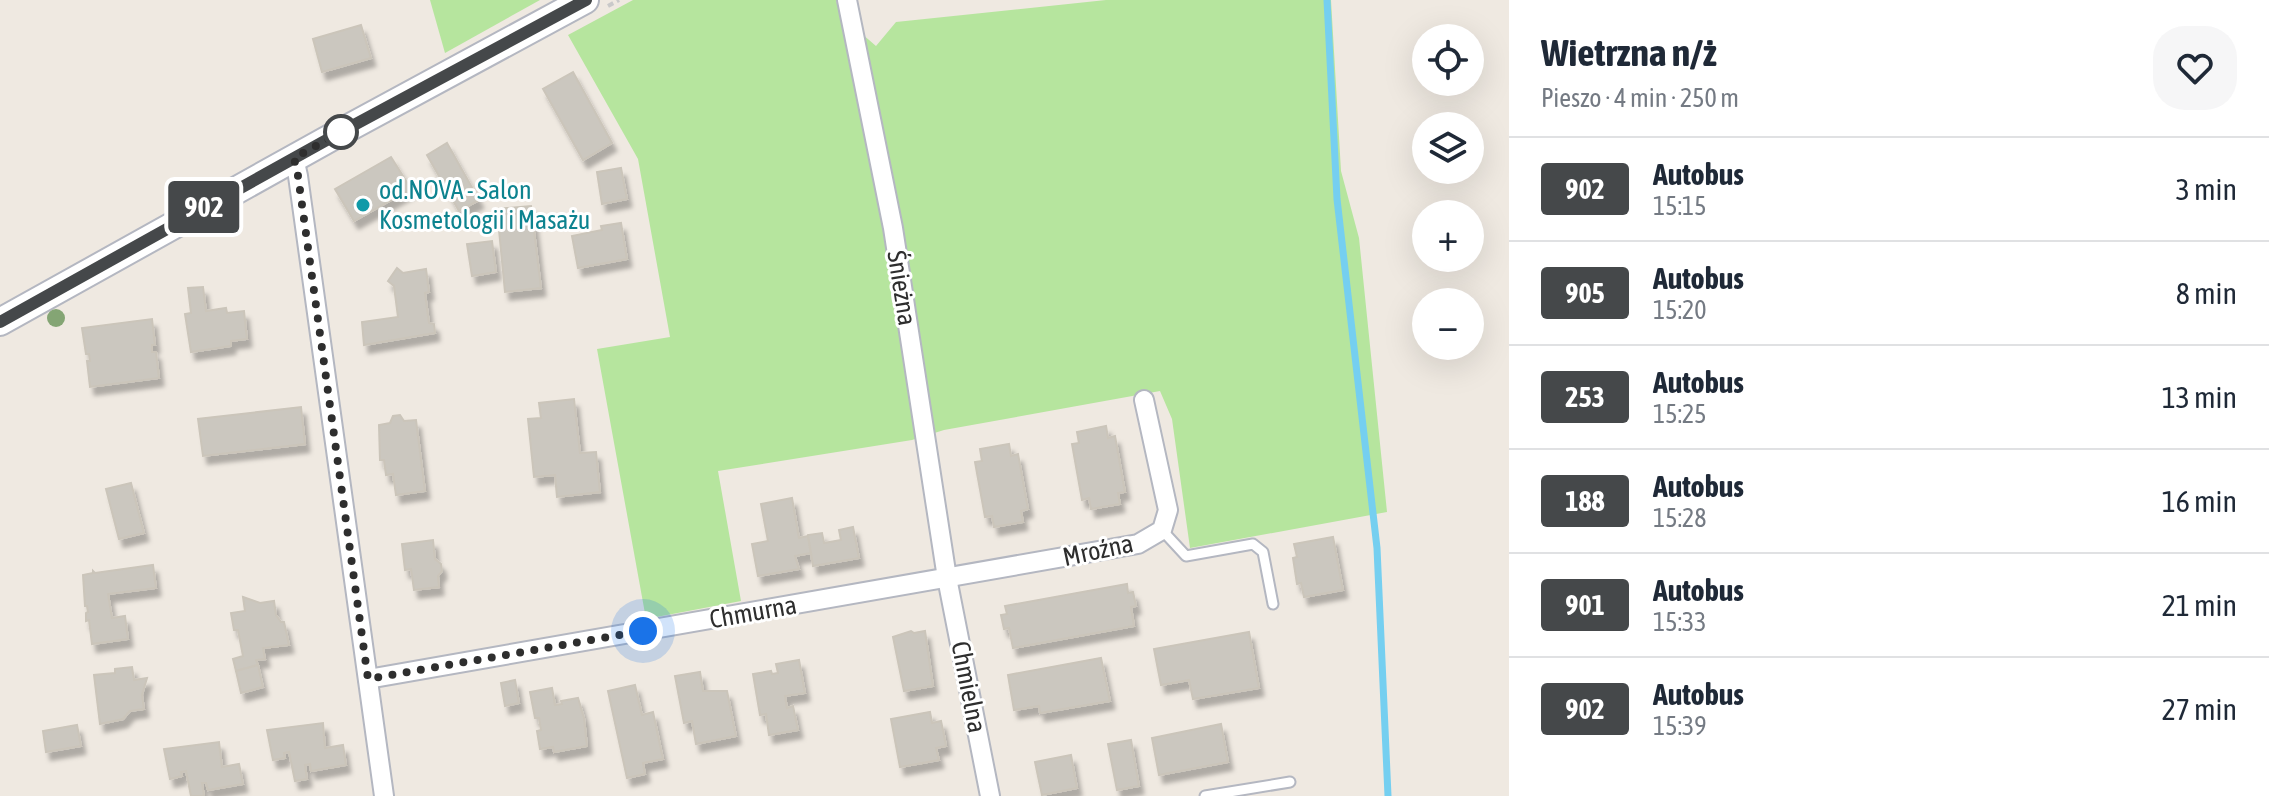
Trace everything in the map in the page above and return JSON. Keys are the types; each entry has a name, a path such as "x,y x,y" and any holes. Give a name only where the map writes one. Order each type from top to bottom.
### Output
{"street":[{"path":"0,322 585,0"},
{"name":"Śnieżna","path":"847,0 893,228 947,578"},
{"path":"294,158 384,796"},
{"name":"Mroźna","path":"947,578 1138,544 1162,530 1168,510 1144,400"},
{"name":"Chmurna","path":"370,688 947,578"},
{"name":"Chmielna","path":"947,578 990,796"}],"lane":[{"path":"1162,530 1186,556 1253,544 1263,552 1273,604"},
{"path":"1205,796 1290,782"}],"green space":[{"path":"430,0 540,0 445,53"},
{"path":"633,0 836,0 840,15 876,46 896,22 1106,0 1331,0 1341,171 1359,238 1387,512 1190,548 1172,419 1160,391 944,430 912,440 718,471 741,601 646,619 597,349 670,337 638,159 568,35"}],"building":[{"path":"361,25 371,58 322,72 313,39"},
{"path":"573,72 612,143 583,160 543,89"},
{"path":"447,143 479,200 459,211 427,155"},
{"name":"od.NOVA - Salon Kosmetologii i Masażu","path":"391,157 411,189 354,221 335,189"},
{"path":"621,168 627,199 602,204 597,172"},
{"path":"531,206 541,288 505,292 497,209"},
{"path":"621,223 627,259 578,268 572,236"},
{"path":"492,241 496,272 472,276 467,244"},
{"path":"397,268 403,273 426,269 429,323 434,324 435,333 364,345 362,322 398,317 394,286 388,281"},
{"path":"203,287 206,311 226,308 227,313 244,311 247,339 231,341 231,346 191,352 185,314 191,313 188,288"},
{"path":"152,319 155,345 152,345 152,352 156,352 159,378 90,387 87,361 90,361 82,328"},
{"path":"574,399 580,453 596,452 600,492 557,497 555,475 534,477 528,419 541,418 539,403"},
{"path":"301,407 305,444 203,456 198,419"},
{"path":"400,415 404,421 416,420 425,491 396,495 393,474 386,475 384,460 380,460 379,425 390,423 393,416"},
{"path":"1106,426 1108,438 1115,436 1125,492 1118,493 1120,504 1091,509 1089,498 1082,500 1072,444 1079,443 1077,432"},
{"path":"1009,444 1011,456 1018,454 1028,509 1021,511 1023,522 994,527 992,516 985,517 975,462 982,461 980,449"},
{"path":"131,483 144,533 119,539 106,489"},
{"path":"792,498 799,538 808,536 811,553 795,556 799,569 758,576 752,544 768,541 761,504"},
{"path":"853,527 859,558 813,566 808,535 822,533 824,543 841,540 839,530"},
{"path":"1333,537 1343,590 1304,597 1301,583 1297,584 1294,544"},
{"path":"433,540 435,559 441,564 442,571 438,576 439,587 414,590 411,569 405,570 402,544"},
{"path":"153,565 156,588 108,594 112,618 125,616 128,639 92,644 89,620 86,621 88,612 83,575 93,571"},
{"path":"1127,584 1128,593 1133,592 1136,606 1131,607 1134,626 1013,648 1009,628 1004,629 1001,615 1007,614 1005,606"},
{"path":"243,597 260,603 274,601 276,615 284,622 289,645 263,648 265,659 256,660 258,665 236,671 233,659 243,656 231,613 245,611"},
{"path":"911,631 925,631 933,686 904,691 893,637"},
{"path":"1249,632 1259,688 1193,699 1189,680 1161,685 1154,649"},
{"path":"1101,658 1110,701 1040,713 1039,706 1014,710 1008,675"},
{"path":"799,660 805,693 785,696 787,708 793,706 798,730 769,735 766,714 760,715 753,674 778,673 776,664"},
{"path":"258,665 263,687 241,693 236,671"},
{"path":"132,667 134,680 147,678 142,695 144,709 130,711 123,719 100,724 94,675"},
{"path":"700,672 703,691 727,691 736,736 696,744 692,721 684,723 675,676"},
{"path":"515,680 519,703 505,706 501,683"},
{"path":"635,685 642,715 653,712 663,759 643,763 645,774 627,778 608,691"},
{"path":"552,688 555,705 578,698 587,746 554,752 553,747 540,749 537,731 541,730 539,718 535,718 530,692"},
{"path":"930,712 932,723 941,721 944,735 946,746 936,748 939,760 900,767 891,719"},
{"path":"323,723 325,748 343,745 346,765 311,771 310,764 305,765 307,779 295,781 289,752 284,753 285,758 273,760 267,730"},
{"path":"1221,724 1228,762 1159,775 1152,738"},
{"path":"77,725 81,746 46,752 43,731"},
{"path":"1131,740 1139,786 1117,790 1108,744"},
{"path":"219,742 222,767 239,764 243,784 208,790 206,783 202,783 204,796 191,796 186,771 181,772 182,776 170,779 164,749"},
{"path":"1071,755 1077,788 1042,795 1035,762"}],"waterway":[{"path":"1327,0 1337,199 1377,548 1388,796"}],"bus line":[{"name":"902","path":"0,322 586,0"}],"place":[{"name":"od.NOVA - Salon Kosmetologii i Masażu","path":"363,205"}],"route":[{"path":"341,132 294,158 368,679 643,631"}]}
